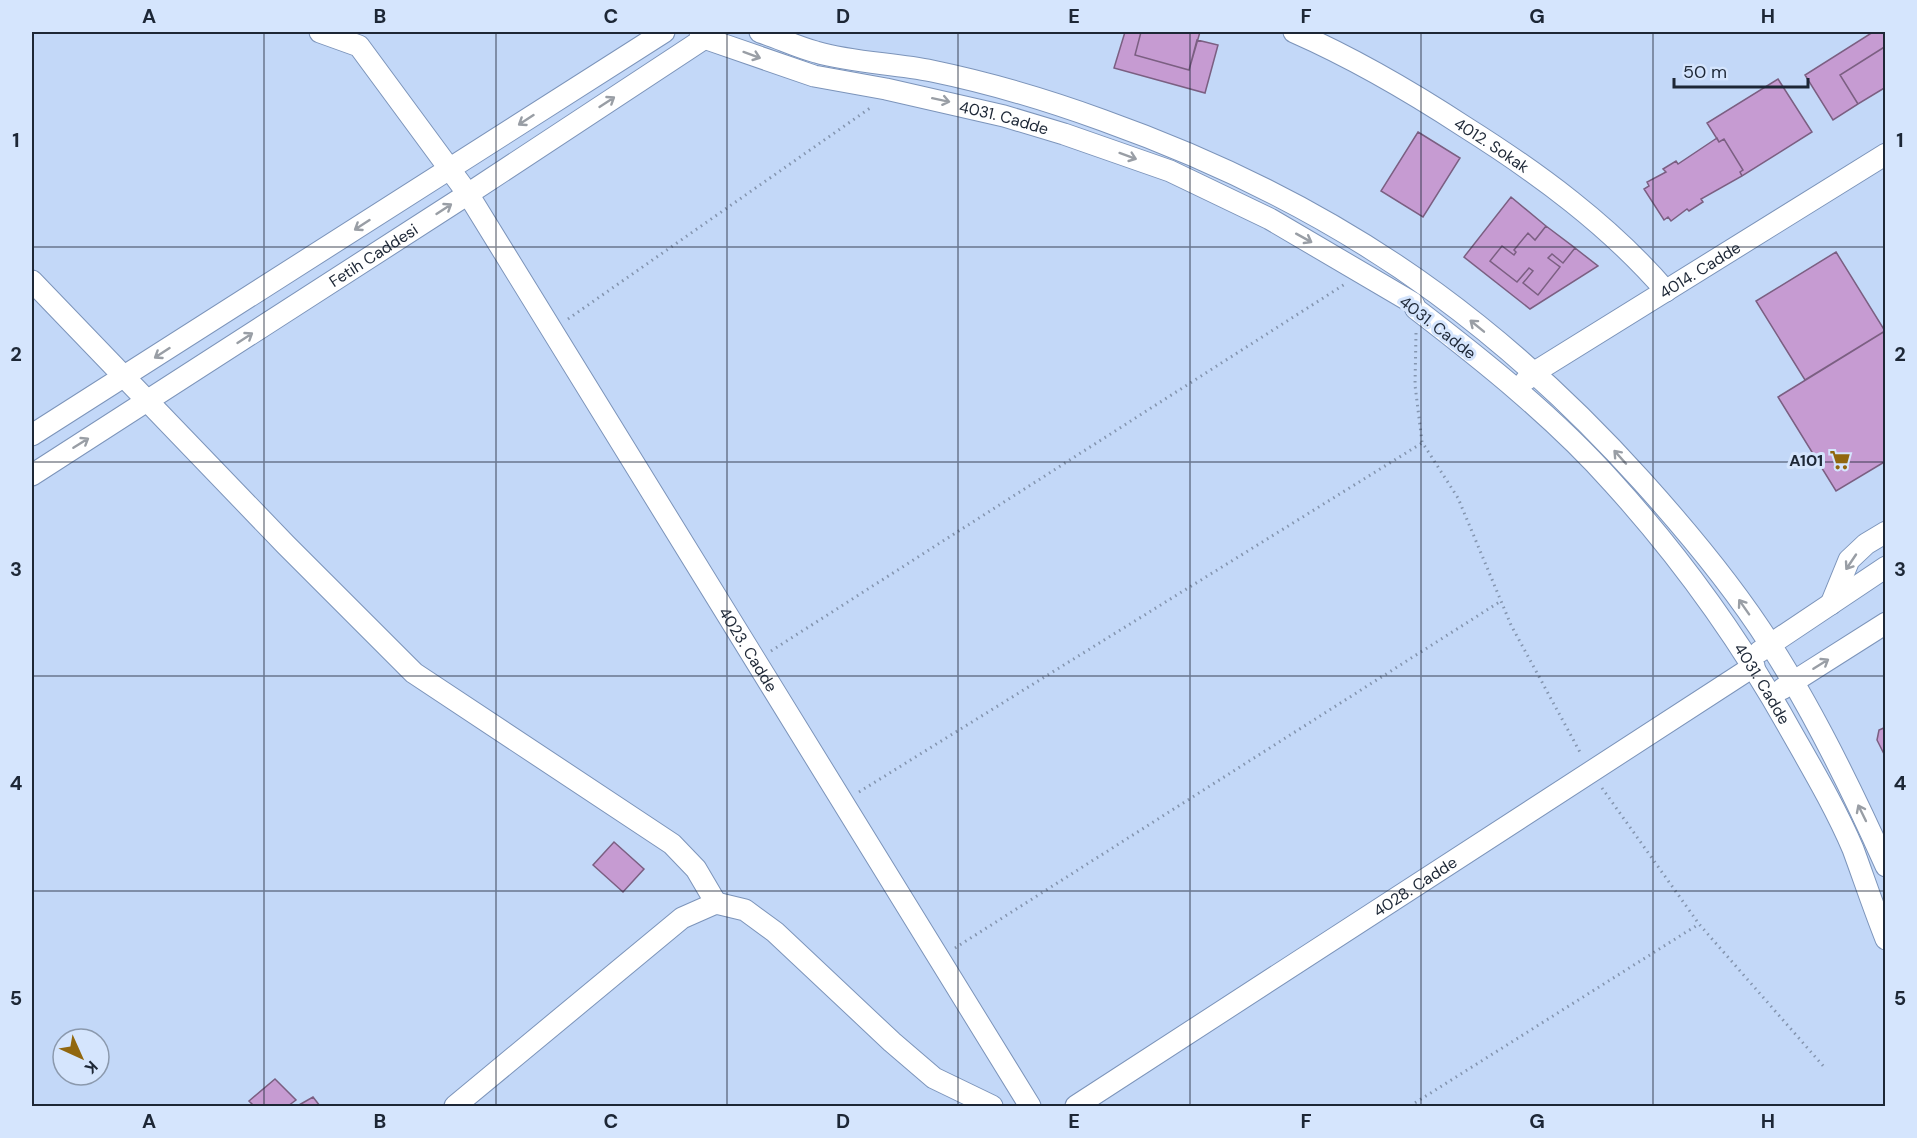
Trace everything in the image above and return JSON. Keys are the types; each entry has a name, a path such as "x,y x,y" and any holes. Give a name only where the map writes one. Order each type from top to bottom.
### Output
{"street":[{"name":"4023. Cadde","path":"320,32 359,46 468,194 1030,1107"},
{"name":"Fetih Caddesi","path":"32,435 664,32"},
{"name":"4031. Cadde","path":"760,32 795,39 825,54 931,70 1042,100 1165,144 1214,165 1328,223 1438,294 1535,372 1610,446 1676,519 1725,580 1770,644 1830,748 1886,866"},
{"name":"4012. Sokak","path":"1293,32 1332,49 1422,99 1502,150 1582,210 1644,265 1666,291"},
{"name":"Fetih Caddesi","path":"32,475 468,194 706,34"},
{"name":"4031. Cadde","path":"706,34 814,76 948,102 1024,122 1170,171 1270,219 1413,303 1416,309 1515,389 1612,481 1671,552 1752,663 1772,696 1852,848 1886,939"},
{"name":"4014. Cadde","path":"1515,389 1535,372 1886,154"},
{"path":"32,281 286,545 414,673 672,844 696,869 716,903"},
{"path":"1831,604 1850,560 1866,544 1886,532"},
{"name":"4028. Cadde","path":"1076,1107 1591,772 1752,663 1770,644 1886,567"},
{"path":"1772,696 1886,623"},
{"path":"1864,636 1886,640"},
{"path":"455,1107 682,918 716,903 745,910 775,932 892,1042 934,1078 992,1107"}],"path":[{"path":"552,330 881,100 886,89"},
{"path":"755,662 1363,273"},
{"path":"1416,309 1415,385 1422,442 1458,498 1511,625 1591,772 1699,924 1825,1068"},
{"path":"843,803 1422,442"},
{"path":"939,958 1501,601"},
{"path":"1410,1107 1699,924"}],"building":[{"path":"1125,32 1141,32 1135,55 1189,70 1197,40 1218,45 1205,93 1114,68"},
{"path":"1141,32 1200,32 1189,70 1135,55"},
{"path":"1873,32 1886,32 1886,46 1840,75 1858,104 1833,120 1805,75"},
{"path":"1886,46 1886,87 1858,104 1840,75"},
{"path":"1778,79 1812,132 1742,176 1740,172 1743,170 1724,139 1719,142 1707,123"},
{"path":"1418,132 1460,158 1423,217 1381,191"},
{"path":"1717,138 1719,142 1724,139 1743,170 1740,172 1742,176 1701,199 1703,202 1689,211 1687,209 1671,221 1668,217 1664,220 1644,189 1649,186 1647,182 1666,172 1663,169 1676,161 1678,164"},
{"path":"1511,197 1546,226 1535,240 1528,233 1514,250 1516,252 1514,255 1502,246 1490,261 1517,282 1529,268 1533,271 1523,283 1538,295 1560,267 1548,258 1552,254 1563,263 1575,248 1598,266 1530,309 1464,257"},
{"path":"1546,226 1575,248 1563,263 1552,254 1548,258 1560,267 1538,295 1523,283 1533,271 1529,268 1517,282 1490,261 1502,246 1514,255 1516,252 1514,250 1528,233 1535,240"},
{"path":"1836,252 1885,331 1805,380 1756,301"},
{"path":"1885,331 1886,461 1836,491 1778,397"},
{"path":"1886,727 1886,758 1877,740 1879,730"},
{"path":"614,842 644,869 623,892 593,865"},
{"path":"275,1079 296,1100 288,1106 254,1106 249,1101"},
{"path":"313,1097 320,1106 299,1105"}],"place":[{"name":"A101","path":"1840,460"}]}
